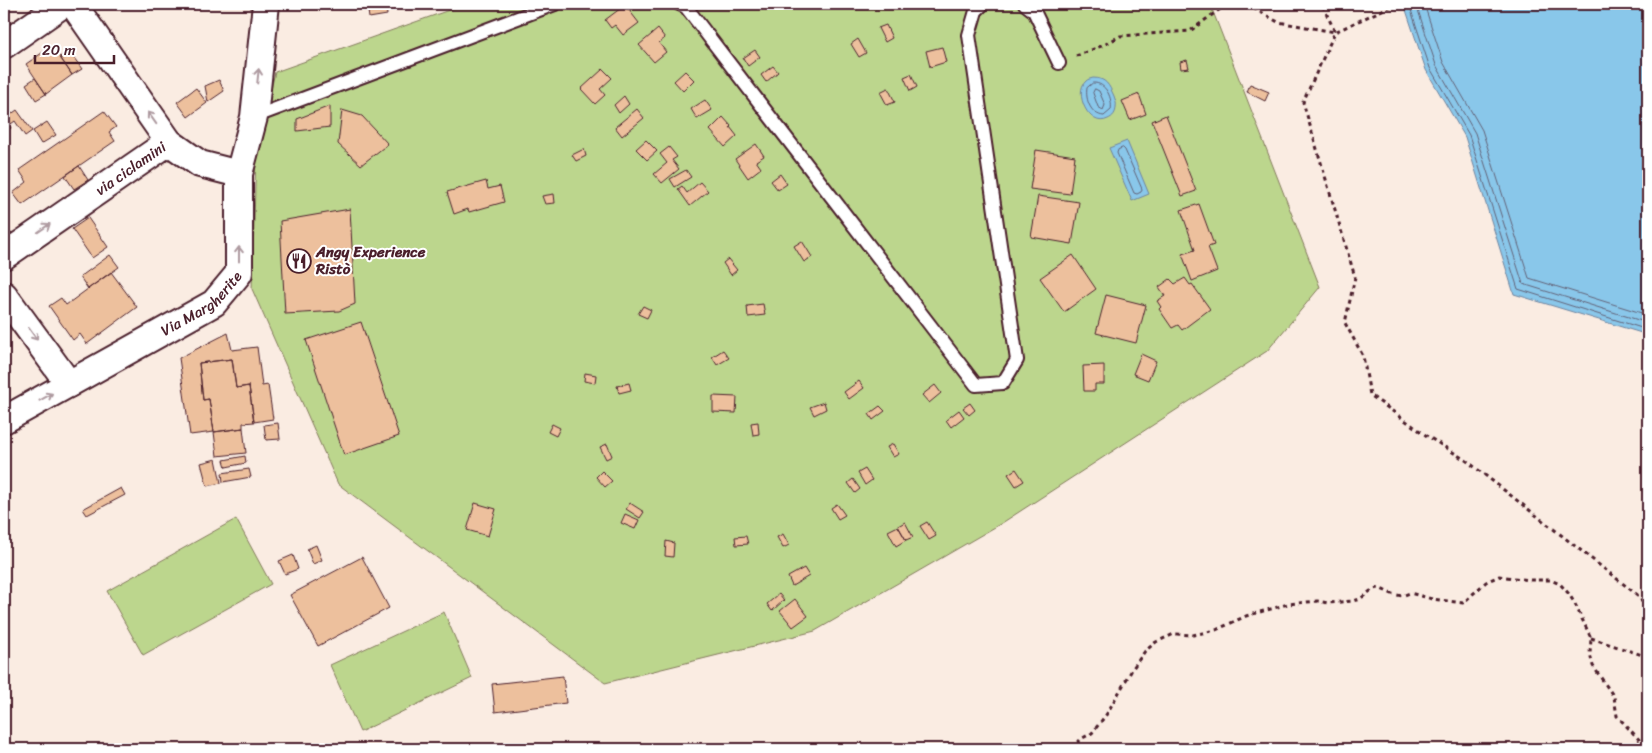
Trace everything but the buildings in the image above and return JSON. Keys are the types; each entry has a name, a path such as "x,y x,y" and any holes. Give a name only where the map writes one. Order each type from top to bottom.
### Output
{"street":[{"path":"4,45 63,4"},
{"name":"via ciclamini","path":"4,256 168,142 73,4"},
{"name":"Via Margherite","path":"4,420 214,303 239,273 239,174 254,117 266,4"},
{"path":"168,142 200,164 239,174"},
{"path":"4,295 69,384"}],"lane":[{"path":"254,117 555,4"},
{"path":"679,4 686,7 976,385 1003,384 1017,360 968,35 976,11 983,4"},
{"path":"1026,4 1034,11 1059,63"}],"path":[{"path":"1059,63 1104,46 1120,36 1190,31 1227,4"},
{"path":"1246,4 1278,22 1335,32 1395,4"},
{"path":"1314,4 1324,8 1335,32 1303,102 1355,277 1345,323 1363,356 1370,395 1427,436 1467,461 1640,597 1648,619"},
{"path":"1072,749 1081,739 1092,733 1106,716 1133,668 1145,651 1156,642 1174,634 1193,635 1216,630 1246,616 1288,604 1317,601 1354,601 1360,599 1373,589 1379,588 1402,596 1410,593 1426,598 1463,603 1486,582 1499,576 1530,580 1550,580 1560,584 1570,594 1591,638 1590,654 1593,666 1614,697 1617,716 1648,749"},
{"path":"1591,638 1648,657"}],"green space":[{"path":"466,4 1210,4 1320,287 1267,351 1002,523 815,631 605,683 338,484 252,289 256,155 275,72"},
{"path":"236,519 271,584 143,655 107,591"},
{"path":"444,612 472,678 360,732 330,665"}],"water":[{"path":"1404,4 1648,4 1648,335 1514,294 1465,137 1426,70"},
{"path":"1093,78 1101,79 1106,83 1114,96 1116,104 1113,116 1101,121 1089,114 1082,100 1082,86 1087,80"},
{"path":"1127,141 1149,194 1132,201 1109,148"}],"place":[{"name":"Angy Experience Ristò","path":"299,261"}]}
